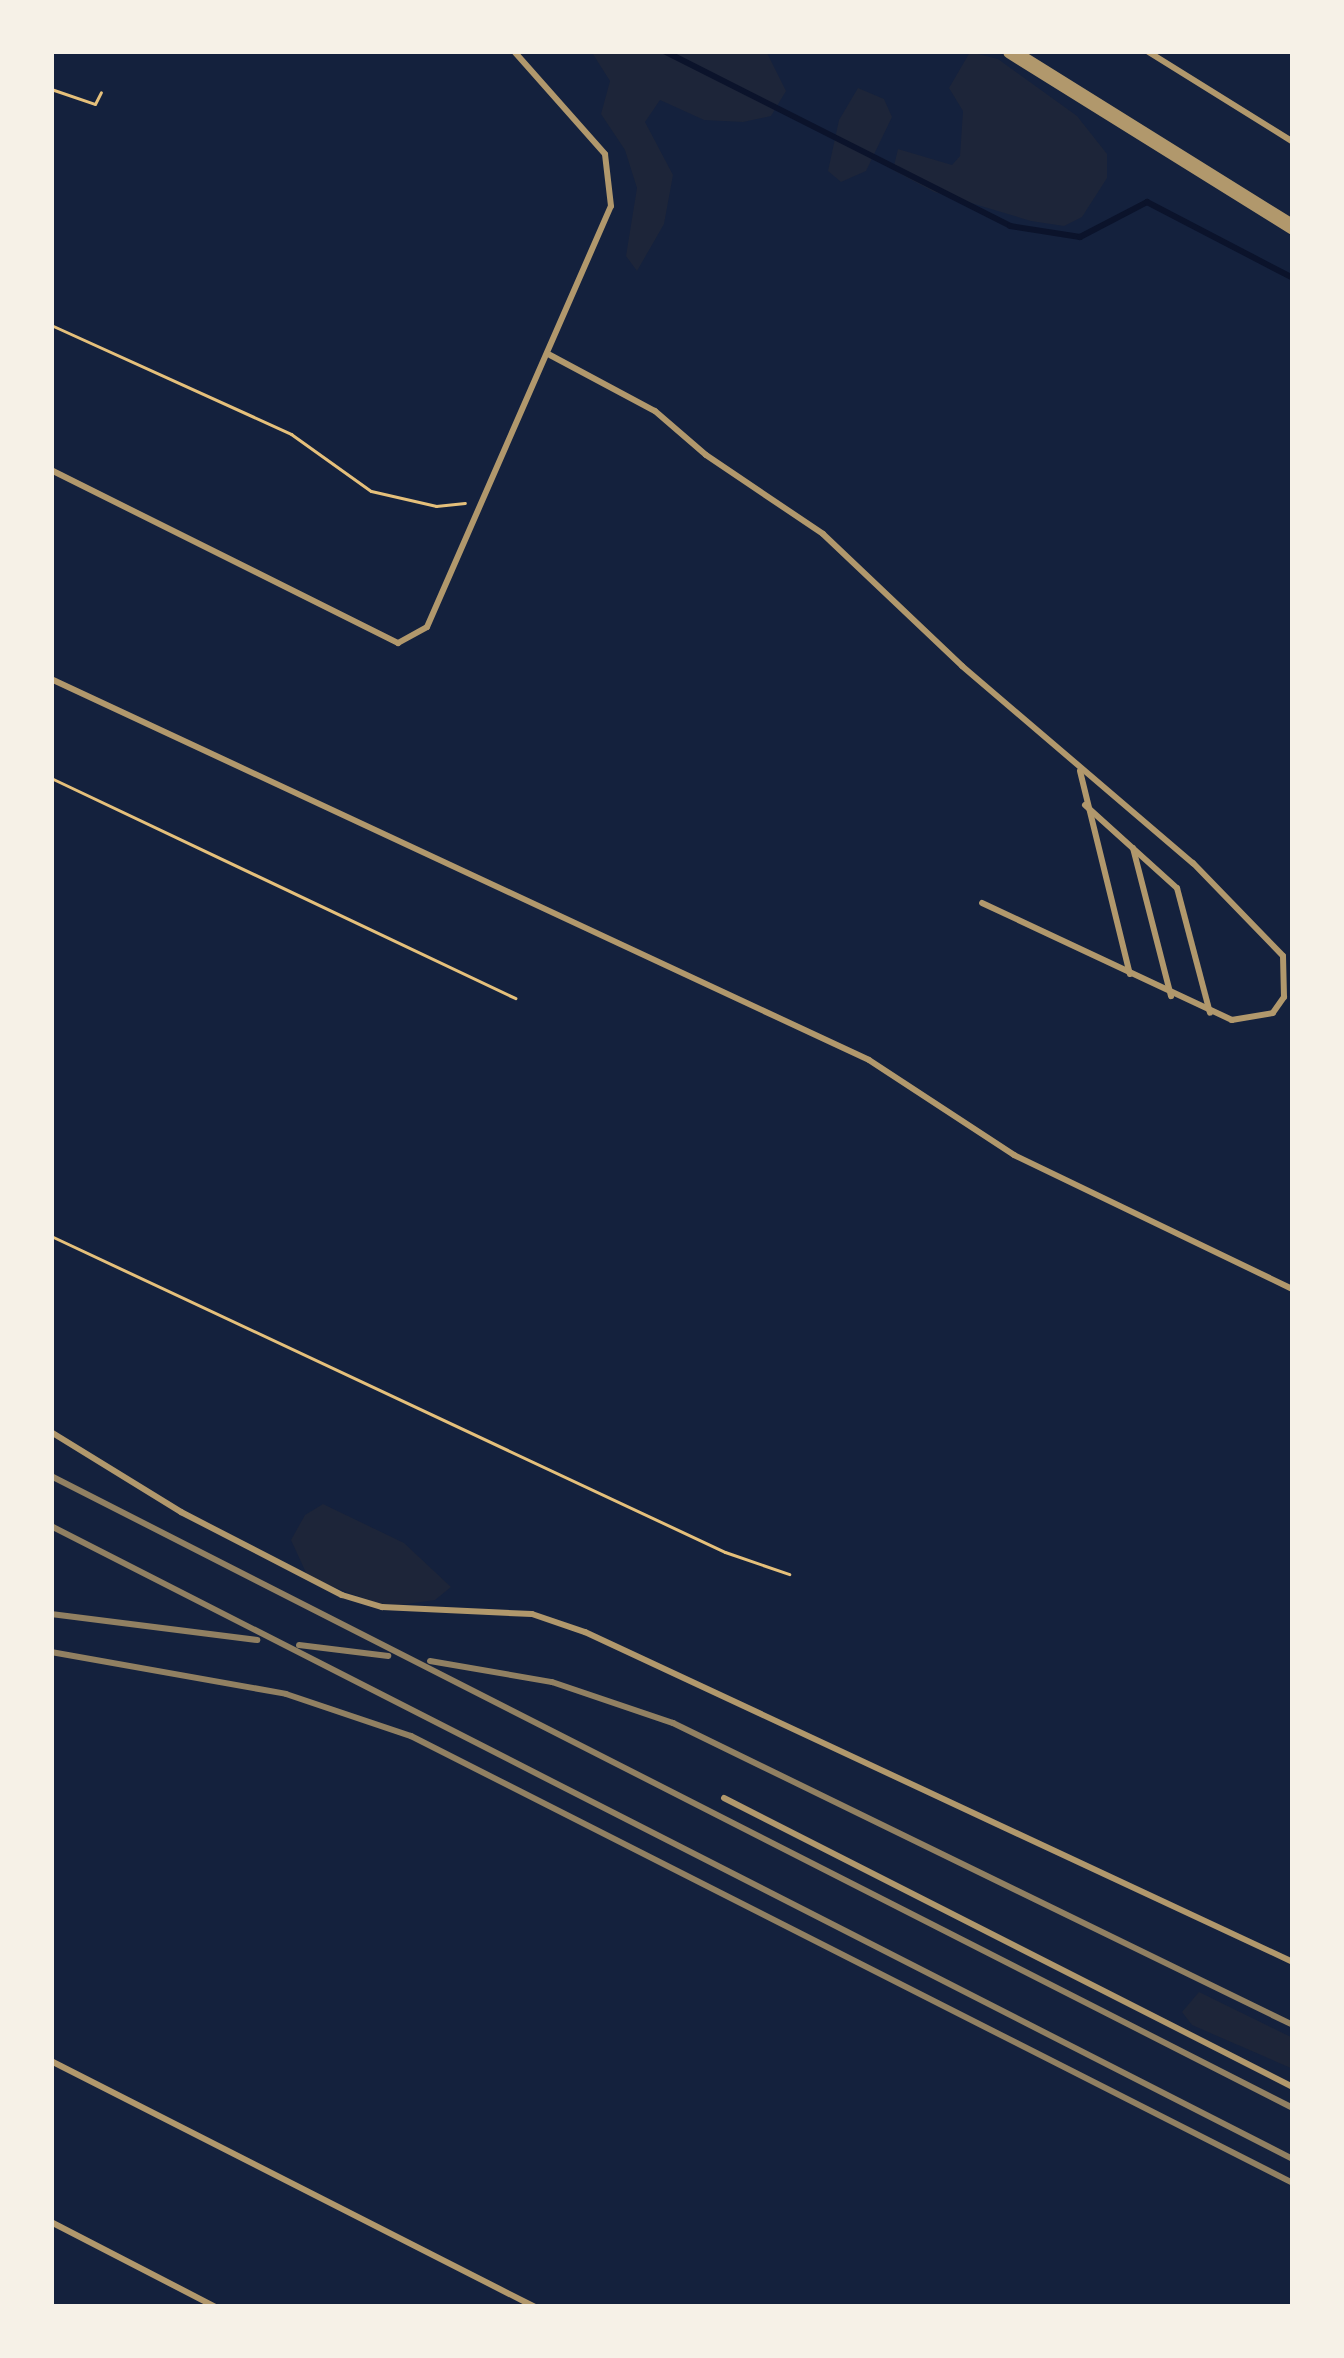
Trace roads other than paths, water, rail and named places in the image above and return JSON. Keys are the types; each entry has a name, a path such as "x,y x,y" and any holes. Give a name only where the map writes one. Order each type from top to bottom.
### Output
{"street":[{"path":"1010,51 1293,227"}],"lane":[{"path":"51,470 398,643 427,627 604,235 612,181 589,130 514,51"},
{"path":"1147,51 1293,142"},
{"path":"550,355 655,411 706,455 810,524 1079,768 1139,813 1283,956 1289,976 1273,1013 1253,1021 1210,1012 982,903"},
{"path":"51,679 869,1060 1014,1155 1293,1289"},
{"path":"1079,768 1130,974"},
{"path":"1085,805 1178,888 1210,1012"},
{"path":"1132,844 1171,996"},
{"path":"51,1432 181,1512 341,1594 382,1607 532,1614 585,1632 1293,1962"},
{"path":"724,1798 1293,2086"},
{"path":"51,2061 535,2307"},
{"path":"51,2222 216,2307"}],"waterway":[{"path":"664,51 1010,226 1080,237 1147,202 1293,278"}],"railway":[{"path":"51,1476 1293,2108"},
{"path":"51,1526 1293,2159"},
{"path":"51,1614 257,1640"},
{"path":"299,1645 388,1656"},
{"path":"51,1652 286,1694 411,1736 1293,2183"},
{"path":"430,1661 552,1682 673,1723 1293,2025"}]}
